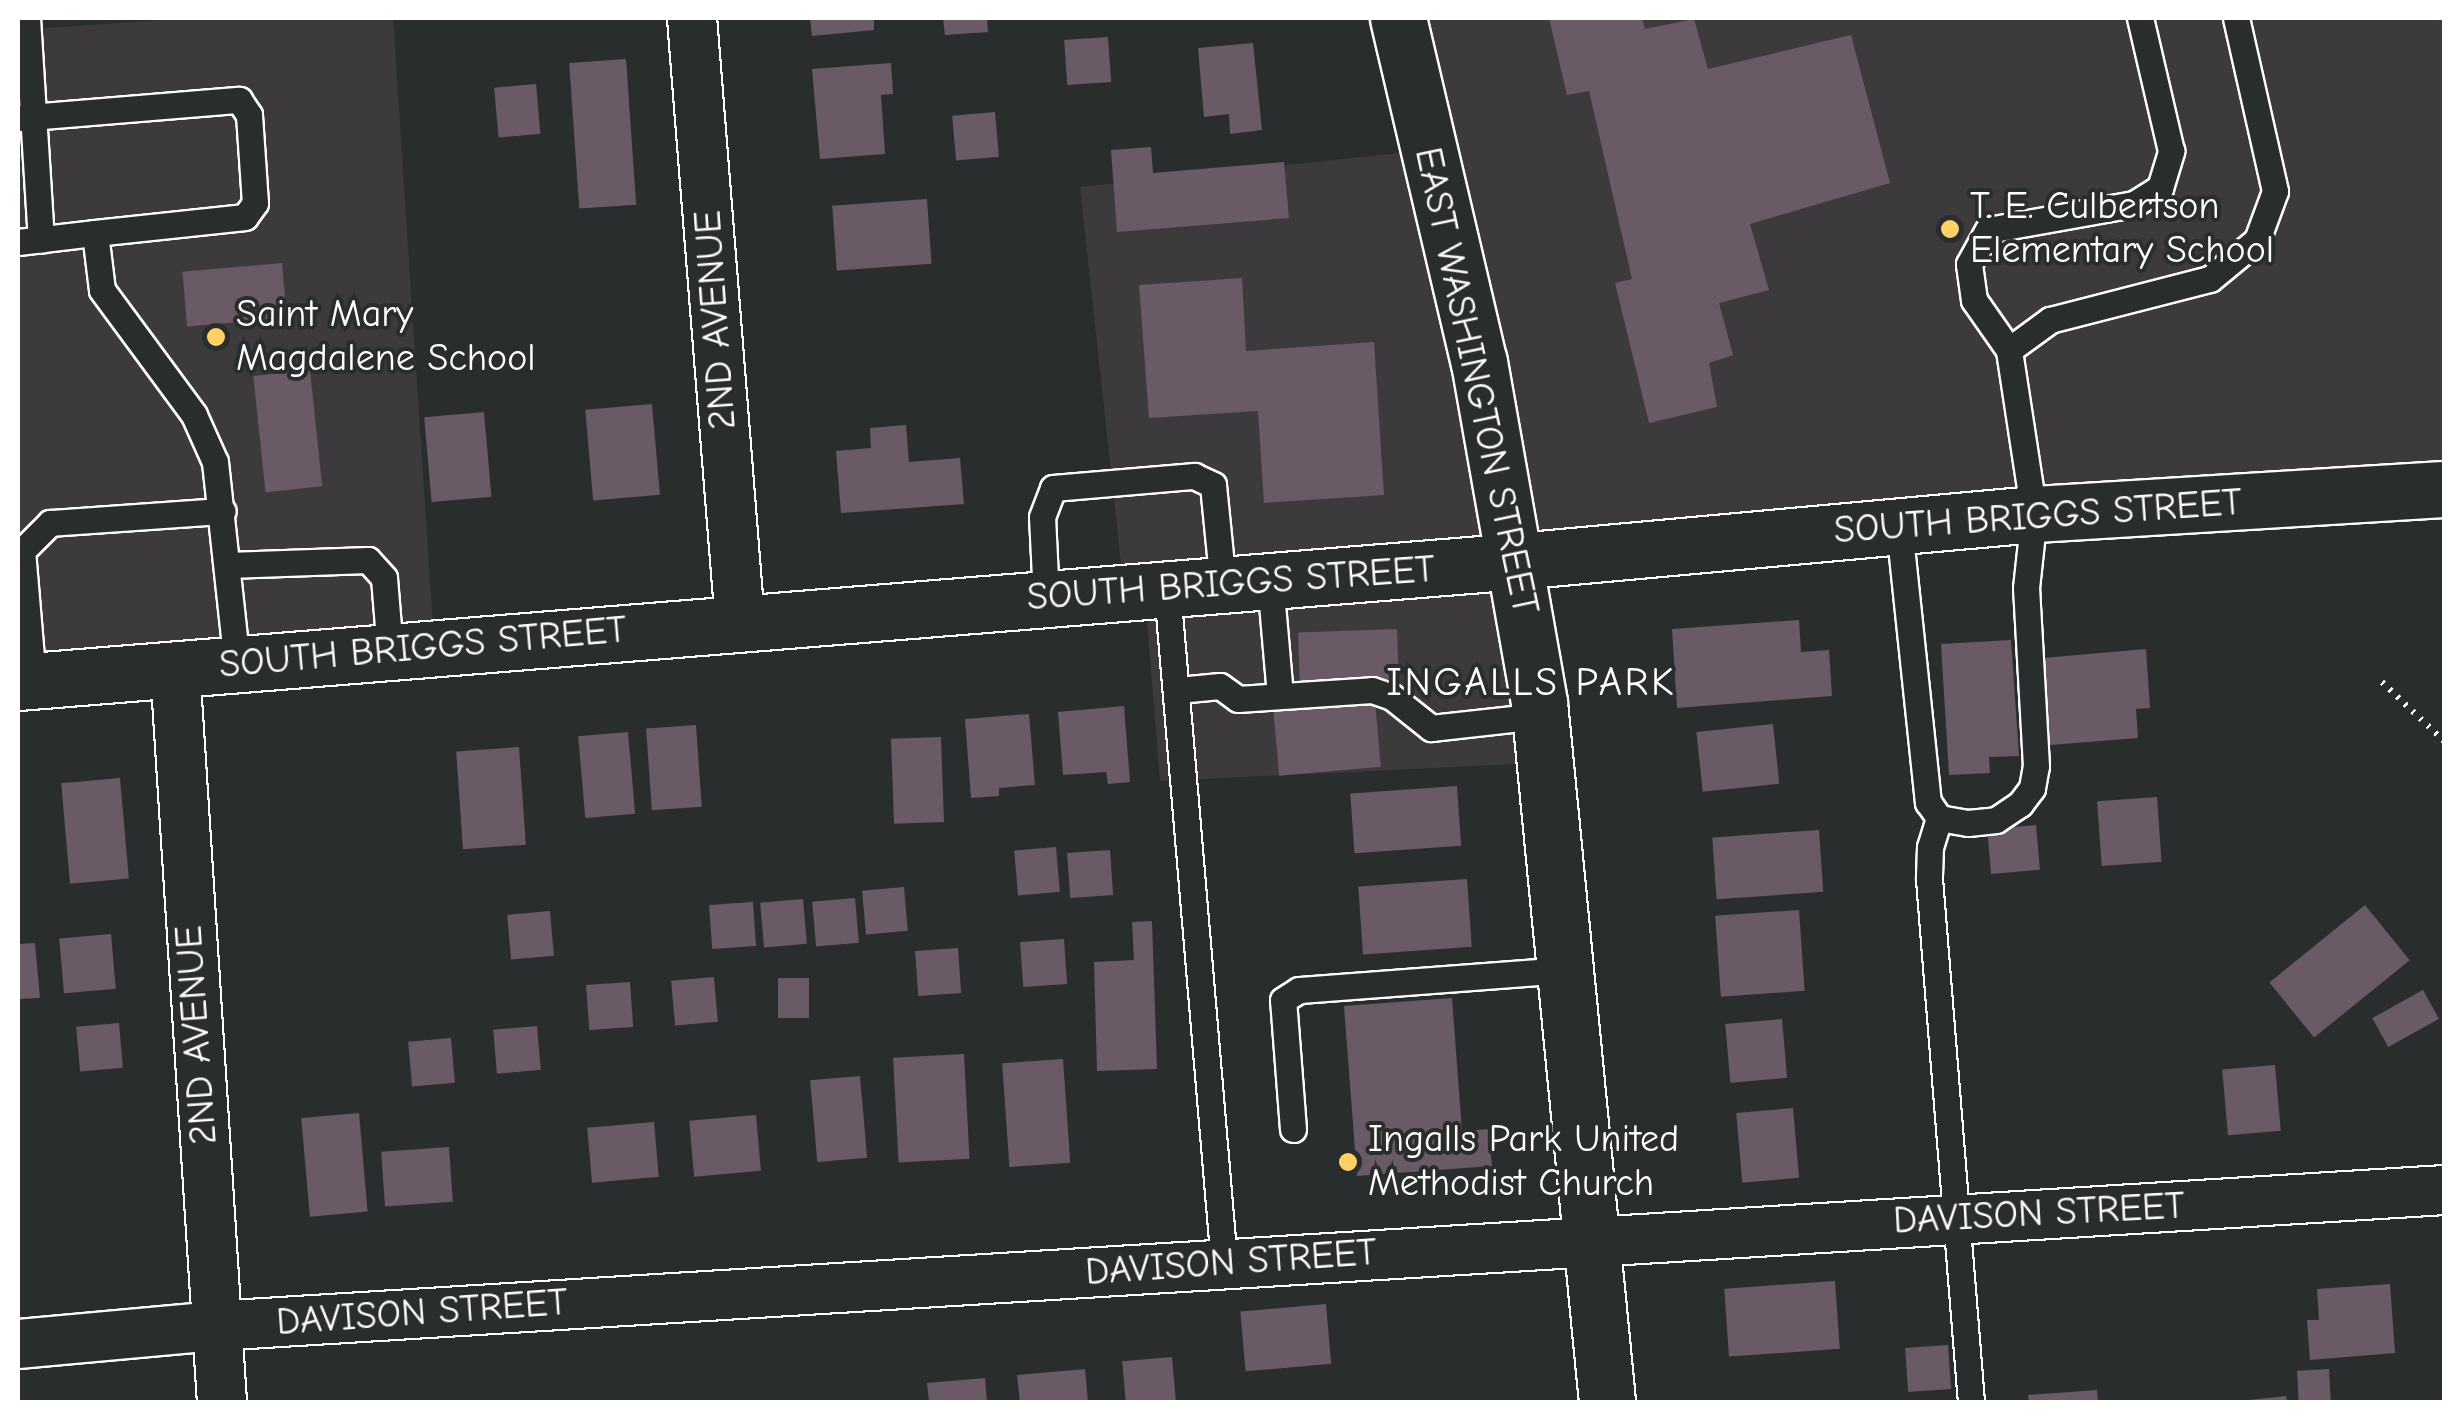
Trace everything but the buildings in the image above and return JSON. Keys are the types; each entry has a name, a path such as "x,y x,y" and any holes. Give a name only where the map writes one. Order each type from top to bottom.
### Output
{"street":[{"name":"2ND AVENUE","path":"692,18 740,623"},
{"name":"EAST WASHINGTON STREET","path":"1398,18 1478,362 1518,561 1540,716 1606,1402"},
{"name":"SOUTH BRIGGS STREET","path":"25,681 1518,561 2034,514 2434,489"},
{"name":"2ND AVENUE","path":"174,668 222,1402"},
{"name":"DAVISON STREET","path":"18,1344 215,1326 2444,1190"}],"lane":[{"path":"25,117 239,100 249,115 255,203 246,217 29,242 25,117 26,18"},
{"path":"1900,526 1928,802 1940,818 1968,823 1996,820 2020,804 2032,788 2036,766 2026,588 2034,514 2009,350 1974,300 1969,264 1988,230 2134,204 2160,188 2170,151 2140,18"},
{"path":"2009,350 2050,320 2210,279 2257,240 2275,191 2236,18"},
{"path":"95,233 102,290 194,416 215,462 224,511 237,663"},
{"path":"1046,598 1042,517 1053,488 1194,476 1213,486 1280,696"},
{"path":"25,681 22,551 50,523 224,511"},
{"path":"228,565 368,560 384,578 390,651"},
{"path":"1167,589 1224,1264"},
{"path":"1178,690 1220,686 1238,699 1372,690 1392,697 1431,728 1540,716"},
{"path":"1940,818 1930,846 1929,879 1971,1402"},
{"path":"1293,1129 1283,1000 1299,990 1565,970"}],"path":[{"path":"2382,682 2444,741"}],"shaded area":[{"name":"Saint Mary Magdalene School","path":"192,18 393,18 434,643 18,676 18,30"},
{"name":"T. E. Culbertson Elementary School","path":"1409,18 2444,18 2444,460 1529,547 1555,762 1160,781 1143,572 1122,572 1080,187 1438,149"}],"place":[{"name":"T. E. Culbertson Elementary School","path":"1950,229"},
{"name":"Saint Mary Magdalene School","path":"216,337"},
{"name":"Ingalls Park United Methodist Church","path":"1348,1162"}],"district":[{"name":"INGALLS PARK","path":"1531,682"}]}
